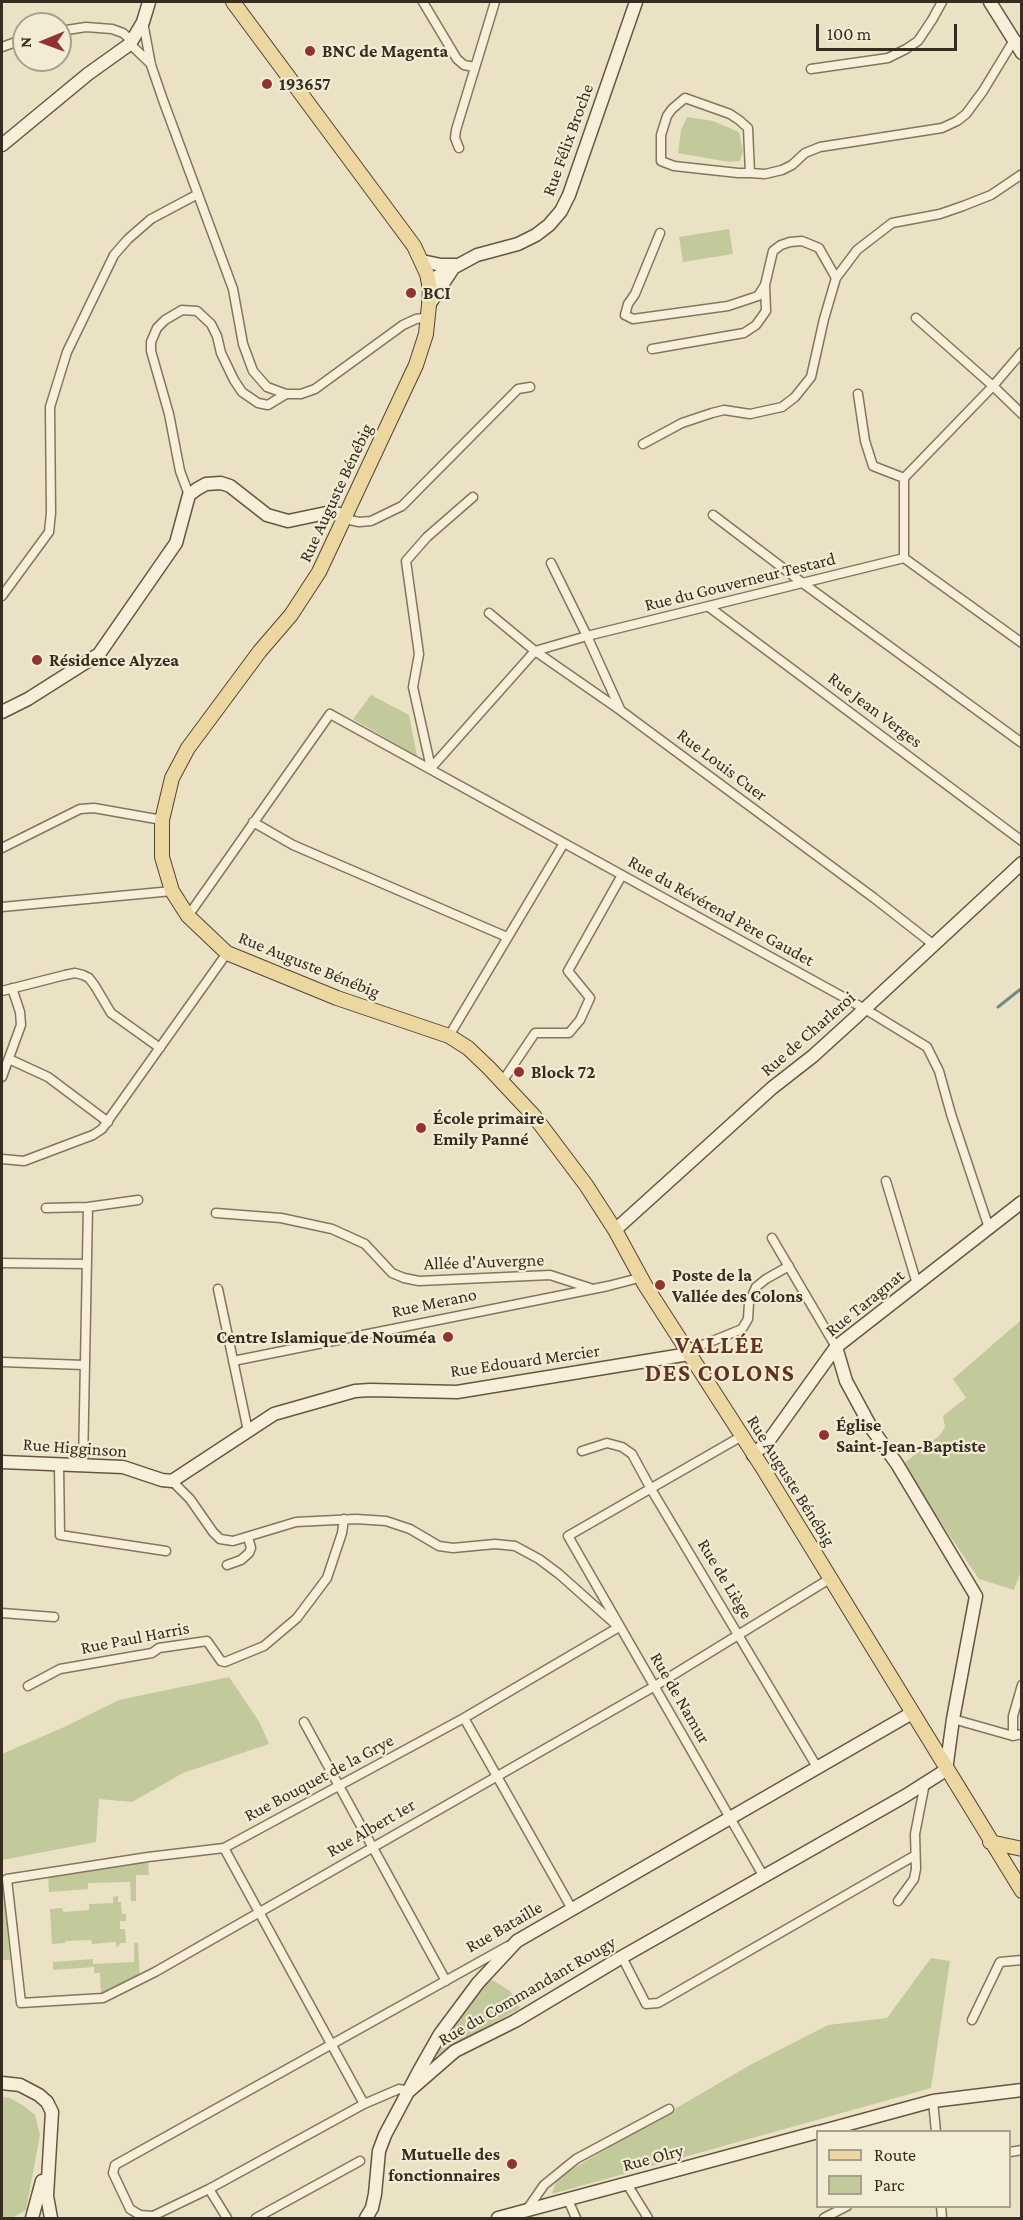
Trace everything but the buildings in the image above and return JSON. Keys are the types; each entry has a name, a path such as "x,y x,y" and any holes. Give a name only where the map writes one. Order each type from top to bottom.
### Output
{"main road":[{"name":"Rue Auguste Bénébig","path":"233,2 414,246 429,281 429,311 425,339 416,365 319,572 297,606 249,665 188,748 172,778 162,820 162,857 172,891 188,916 227,953 337,998 449,1036 468,1048 534,1116 562,1151 615,1230 640,1275 831,1578 946,1770 1022,1891"},
{"path":"990,1842 1022,1849"},
{"path":"1009,1873 1008,1860 1022,1849"}],"street":[{"path":"2,145 132,41 143,22 149,2"},
{"path":"423,2 457,58 464,65 474,67"},
{"path":"459,148 455,138 456,130 495,2"},
{"name":"Rue Félix Broche","path":"429,281 477,255 518,244 549,225 561,211 569,195 636,2"},
{"path":"811,69 888,58 906,49 918,41 942,2"},
{"path":"990,2 1018,41 1022,53"},
{"path":"143,22 152,65 233,289 243,344 253,371 267,387 286,394 301,394 315,389 397,329 429,311"},
{"path":"72,30 86,27 112,28 123,33 132,41 152,65"},
{"path":"132,41 149,48"},
{"path":"750,173 748,128 739,120 730,114 685,98 666,116 661,135 661,161 674,166 750,173 765,174 782,170 792,165 805,153 820,147 942,128 957,121 966,114 1018,41"},
{"path":"644,444 682,423 712,413 724,410 750,414 782,407 795,397 811,376 836,278 857,250 892,223 963,206 991,195 1022,174"},
{"path":"2,596 49,532 51,513 50,407 67,352 114,255 151,219 198,194"},
{"path":"660,233 635,294 628,304 626,315 633,319 735,304 758,296 765,285"},
{"path":"652,349 744,333 756,325 766,311 765,285 773,251 781,245 802,241 819,248 836,278"},
{"name":"Rue Félix Broche","path":"422,261 441,265 457,265"},
{"name":"Rue Félix Broche","path":"429,311 445,279 457,265"},
{"path":"2,712 28,699 99,654 176,543 189,495 180,471 169,414 151,351 151,342 157,328 165,320 182,310 197,311 211,324 221,353 242,392 258,403 268,405 286,394"},
{"path":"916,318 1022,414"},
{"path":"397,329 413,325 425,339"},
{"path":"1022,352 993,386 904,478 904,558 1022,643"},
{"path":"189,495 206,484 221,483 238,491 267,516 278,519 288,521 331,512 359,522 371,521 402,506 518,389 530,387"},
{"path":"858,394 865,441 873,466 904,478"},
{"path":"431,768 413,687 419,654 406,561 427,537 473,497"},
{"path":"713,515 1022,743"},
{"name":"Rue du Gouverneur Testard","path":"535,651 587,636 904,558"},
{"path":"551,563 620,710"},
{"name":"Rue Jean Verges","path":"709,607 1022,842"},
{"name":"Rue Louis Cuer","path":"489,613 535,651 620,710 884,904 934,945"},
{"path":"431,768 535,651"},
{"name":"Rue du Révérend Père Gaudet","path":"253,822 330,714 431,768 865,1009 927,1047 939,1071 988,1228"},
{"path":"2,848 80,809 94,808 162,820"},
{"path":"188,916 253,822 293,845 507,937"},
{"path":"449,1036 564,843"},
{"name":"Rue de Charleroi","path":"615,1230 772,1088 813,1056 1022,863"},
{"path":"502,1083 535,1033 569,1032 580,1020 590,998 568,971 622,875"},
{"path":"2,907 172,891"},
{"path":"2,1159 24,1161 93,1135 108,1122 227,953"},
{"path":"2,991 75,973 83,975 89,978 95,986 111,1013 160,1048"},
{"path":"2,1077 21,1024 20,1012 12,988"},
{"path":"9,1059 48,1077 108,1122"},
{"path":"885,1181 917,1284"},
{"path":"46,1208 88,1207 138,1200"},
{"name":"Rue Taragnat","path":"753,1455 770,1439 836,1347 1022,1202"},
{"path":"83,1465 88,1207"},
{"name":"Allée d'Auvergne","path":"216,1213 281,1218 332,1229 365,1244 392,1273 404,1278 419,1281 550,1275 590,1288"},
{"path":"772,1238 836,1347 846,1381 872,1429 897,1464 976,1596 946,1770"},
{"path":"2,1263 87,1264"},
{"path":"688,1351 742,1329 748,1320 749,1303 756,1287 789,1266"},
{"name":"Rue Merano","path":"233,1361 635,1279 640,1275"},
{"path":"218,1289 248,1431"},
{"name":"Rue Edouard Mercier","path":"172,1481 274,1414 355,1391 457,1392 688,1351"},
{"path":"2,1362 84,1365"},
{"path":"651,1489 742,1436"},
{"name":"Rue de Liège","path":"582,1451 607,1443 622,1447 632,1454 817,1767"},
{"name":"Rue Higginson","path":"2,1462 123,1467 172,1481"},
{"path":"59,1465 60,1535 166,1551"},
{"path":"172,1481 190,1498 219,1539 233,1541 296,1522 344,1519 386,1521 410,1529 439,1546 453,1548 495,1544 515,1546 539,1559 559,1574 619,1627"},
{"name":"Rue de Namur","path":"651,1489 568,1536 764,1876"},
{"name":"Rue Paul Harris","path":"28,1686 60,1669 152,1653 159,1648 207,1641 221,1661 225,1662 264,1646 297,1618 327,1578 342,1533 344,1519"},
{"path":"226,1565 241,1560 249,1553 251,1548 248,1537"},
{"name":"Rue Albert 1er","path":"8,1879 21,2003 103,1998 155,1972 656,1686 831,1578"},
{"path":"2,1613 54,1617"},
{"name":"Rue Bouquet de la Grye","path":"8,1879 148,1857 224,1848 464,1718 619,1627"},
{"path":"953,1719 1017,1735 1013,1716 1022,1685"},
{"name":"Rue Bataille","path":"113,2169 116,2165 517,1941 912,1713"},
{"path":"464,1718 572,1909"},
{"path":"304,1722 446,1981"},
{"name":"Rue du Commandant Rougy","path":"113,2169 130,2209 140,2215 153,2216 209,2189 364,2104 399,2089 409,2091 455,2051 515,2021 622,1957 926,1784 946,1770"},
{"path":"898,1901 914,1879 915,1834 926,1784"},
{"path":"224,1848 364,2104"},
{"path":"622,1957 646,2004 658,2003 914,1856"},
{"path":"366,2218 372,2208 375,2194 376,2172 382,2143 440,2034 478,1983 517,1941"},
{"path":"972,2020 1000,1962 1022,1960"},
{"path":"2,2083 20,2085 47,2102 52,2112 47,2196 51,2218"},
{"name":"Rue Olry","path":"825,2130 933,2101 1022,2090"},
{"path":"933,2101 936,2130"},
{"path":"526,2211 544,2185 576,2159 669,2109"},
{"name":"Rue Olry","path":"498,2218 816,2133"},
{"path":"32,2218 50,2142"},
{"path":"256,2218 360,2161"},
{"path":"627,2184 648,2218"},
{"path":"209,2189 227,2218"},
{"path":"568,2200 576,2218"},
{"path":"824,2218 843,2208"}],"green space":[{"path":"687,117 713,121 739,132 743,151 740,161 729,162 678,153 681,130"},
{"path":"729,229 733,254 683,262 679,237"},
{"path":"371,695 409,715 417,756 353,719"},
{"path":"1021,1320 1022,1568 1014,1590 979,1579 902,1465 940,1435 945,1427 943,1416 966,1398 953,1379"},
{"path":"229,1677 260,1723 269,1744 183,1773 132,1802 99,1799 96,1842 2,1860 2,1754 119,1700"},
{"path":"148,1857 149,1875 136,1875 136,1901 131,1901 130,1882 88,1883 88,1889 49,1892 48,1872"},
{"path":"2,1886 4,1887 10,1960 2,1960"},
{"path":"118,1896 122,1914 126,1914 126,1921 120,1921 120,1929 125,1929 126,1943 120,1943 116,1947 116,1942 92,1944 91,1940 52,1944 50,1909 62,1908 63,1912 89,1910 89,1904 113,1903 113,1897"},
{"path":"134,1943 138,1943 140,1979 101,1998 100,1973 94,1973 94,1967 53,1970 53,1962 93,1959 93,1964 134,1962"},
{"path":"931,1958 950,1961 931,2088 552,2194 557,2178 750,2065 828,2025 887,2018"},
{"path":"486,1976 510,1991 520,2008 429,2060"},
{"path":"2,2097 10,2098 35,2115 40,2135 26,2210 12,2218 2,2218"}],"waterway":[{"path":"998,1007 1022,988"}],"place":[{"name":"BNC de Magenta","path":"310,51"},
{"name":"193657","path":"267,84"},
{"name":"BCI","path":"411,293"},
{"name":"Résidence Alyzea","path":"37,660"},
{"name":"Block 72","path":"519,1072"},
{"name":"École primaire Emily Panné","path":"421,1128"},
{"name":"Poste de la Vallée des Colons","path":"660,1285"},
{"name":"Centre Islamique de Nouméa","path":"448,1337"},
{"name":"Église Saint-Jean-Baptiste","path":"824,1435"},
{"name":"Mutuelle des fonctionnaires","path":"512,2164"}],"district":[{"name":"VALLÉE DES COLONS","path":"720,1360"}]}
